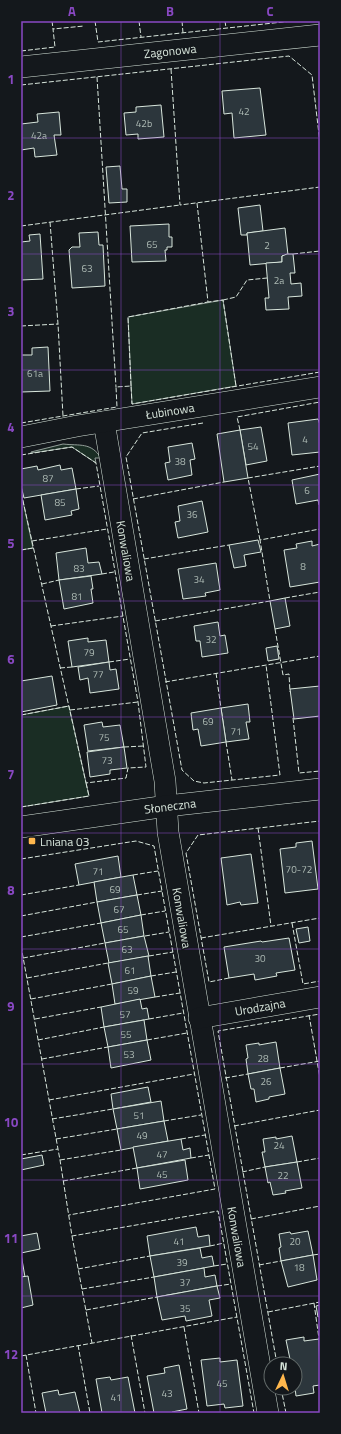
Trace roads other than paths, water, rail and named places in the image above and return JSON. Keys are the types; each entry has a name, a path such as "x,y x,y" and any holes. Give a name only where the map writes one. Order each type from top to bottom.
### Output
{"street":[{"name":"Zagonowa","path":"21,67 320,35"},
{"name":"Łubinowa","path":"21,437 320,386"},
{"name":"Konwaliowa","path":"104,422 165,781 168,832 268,1413"},
{"name":"Słoneczna","path":"21,827 167,806 320,789"},
{"name":"Urodzajna","path":"199,1018 320,997"}],"place":[{"name":"Lniana 03","path":"32,841"}]}
